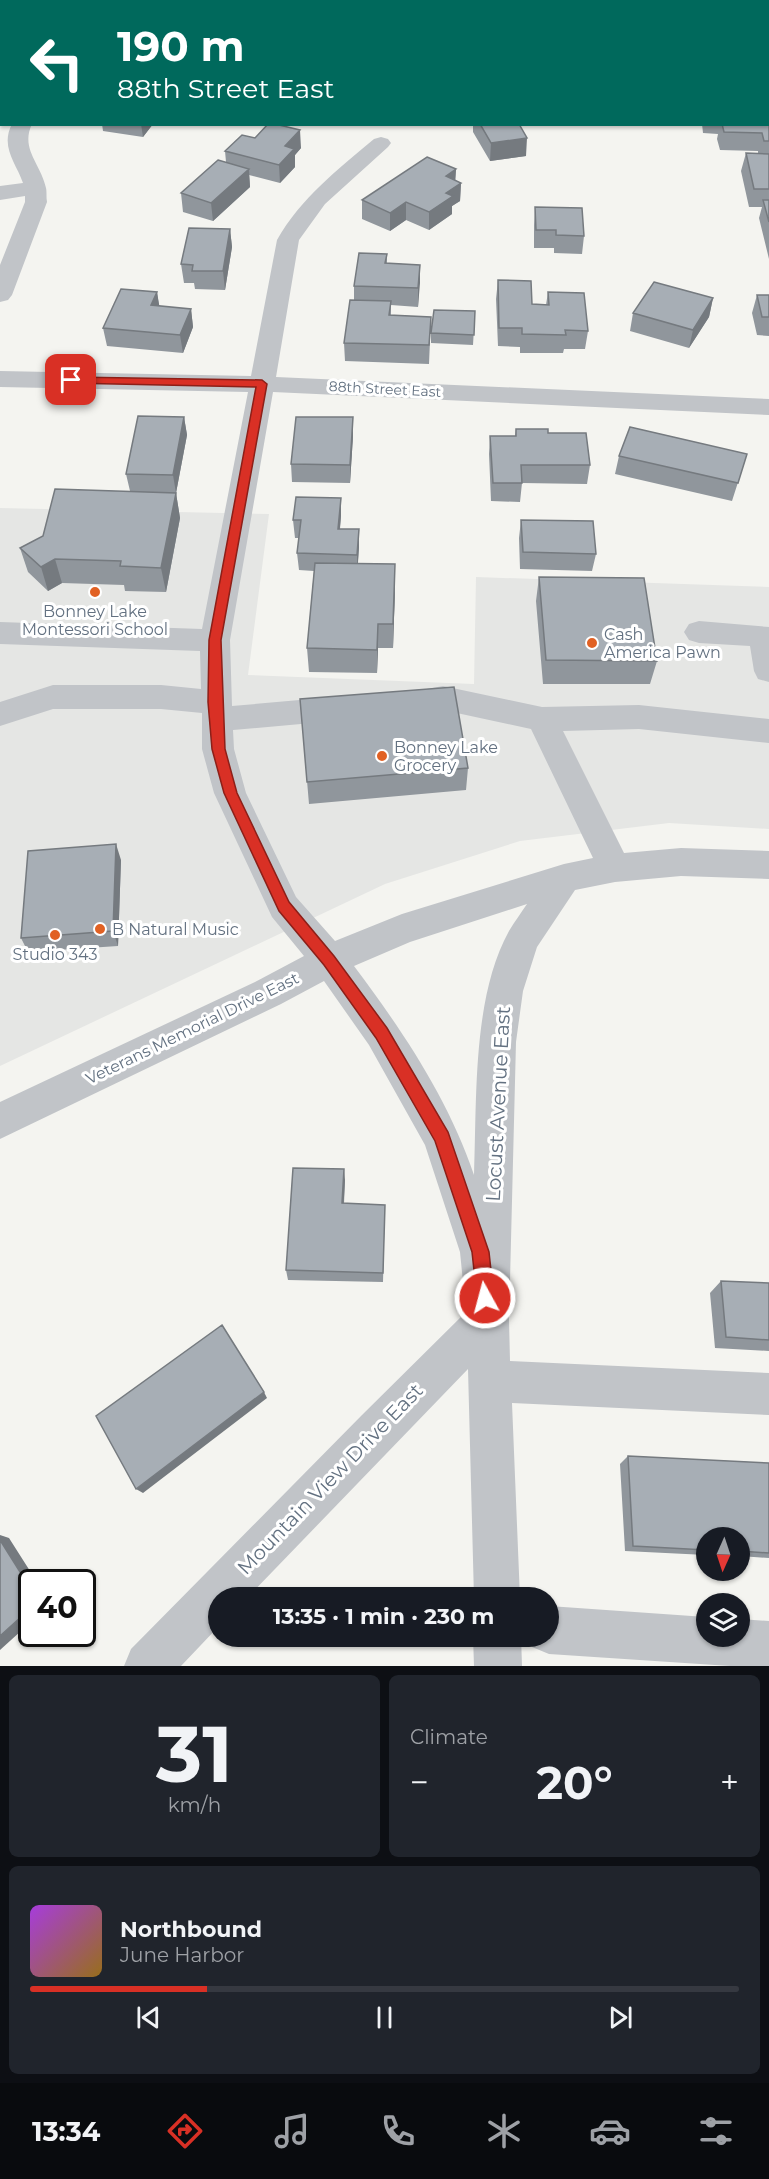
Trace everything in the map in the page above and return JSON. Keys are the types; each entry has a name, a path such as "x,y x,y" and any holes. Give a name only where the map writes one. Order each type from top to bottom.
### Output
{"street":[{"path":"0,295 36,202 35,188 16,145 16,133 21,126"},
{"path":"381,143 310,206 288,240 215,640 218,749 230,793 284,907 329,960 382,1033 442,1138 480,1252 488,1320"},
{"path":"0,193 35,188"},
{"name":"88th Street East","path":"0,379 262,384 769,406"},
{"path":"699,632 763,636 769,671"},
{"path":"0,633 215,640"},
{"path":"0,714 53,697 130,696 216,711 443,698 542,719 639,717 769,731"},
{"path":"542,719 615,868"},
{"name":"Veterans Memorial Drive East","path":"0,1121 268,993 329,960 402,929 564,878 615,868 681,862 769,865"},
{"name":"Locust Avenue East","path":"496,1587 488,1320 498,1042 505,991 522,941 564,878"},
{"name":"Mountain View Drive East","path":"148,1666 369,1438 488,1320"},
{"path":"491,1381 769,1394"},
{"path":"559,1631 769,1645"},
{"path":"497,1647 498,1666"}],"shaded area":[{"path":"0,508 269,514 248,675 474,684 476,577 769,587 769,829 669,823 520,841 385,884 0,1066"}],"building":[{"path":"266,126 283,126 300,130 285,146 294,149 279,165 225,151 242,135 255,138"},
{"path":"481,126 520,126 527,138 491,143"},
{"path":"722,126 769,126 769,141 764,141 762,133 724,132"},
{"path":"746,153 769,154 769,189 754,189"},
{"path":"427,157 456,169 446,176 461,183 446,193 453,196 429,212 406,202 390,213 362,200"},
{"path":"218,160 249,169 211,203 181,193"},
{"path":"763,200 769,200 769,222"},
{"path":"535,207 582,208 584,236 556,235 556,230 536,230"},
{"path":"189,228 230,229 223,271 192,271 193,265 181,264"},
{"path":"359,253 387,254 385,263 420,265 418,288 354,286"},
{"path":"498,280 531,281 532,304 549,305 548,292 584,293 588,331 565,330 566,335 522,334 522,328 499,328"},
{"path":"654,282 713,298 693,330 633,313"},
{"path":"121,289 157,292 151,305 191,309 180,335 103,328"},
{"path":"757,295 769,295 769,317 762,317"},
{"path":"350,300 391,301 389,315 431,317 429,345 344,343"},
{"path":"434,310 475,311 474,335 431,333"},
{"path":"138,416 184,417 173,475 126,474"},
{"path":"296,417 353,417 350,465 291,464"},
{"path":"630,427 747,454 738,483 619,456"},
{"path":"516,429 548,429 548,433 586,433 590,465 521,465 522,483 493,483 490,436 516,436"},
{"path":"55,489 176,493 161,568 120,566 121,561 55,559 41,567 20,548 43,536"},
{"path":"296,497 341,498 338,529 359,529 357,555 297,553 301,520 293,520"},
{"path":"521,520 593,521 596,554 523,552"},
{"path":"315,563 395,564 393,624 378,624 377,650 307,648"},
{"name":"Cash America Pawn","path":"539,577 644,578 657,661 546,660"},
{"name":"Bonney Lake Grocery","path":"454,687 468,768 307,782 300,699"},
{"path":"116,844 113,931 21,938 28,851"},
{"path":"293,1168 344,1169 342,1203 385,1205 383,1273 286,1270"},
{"path":"721,1281 769,1283 769,1340 726,1337"},
{"path":"222,1325 264,1392 136,1489 96,1416"},
{"path":"628,1456 769,1463 769,1553 750,1552 750,1527 696,1527 696,1549 633,1546"},
{"path":"0,1540 18,1569 18,1620 0,1636"}],"place":[{"name":"Bonney Lake Montessori School","path":"95,592"},
{"name":"Cash America Pawn","path":"592,643"},
{"name":"Bonney Lake Grocery","path":"382,756"},
{"name":"B Natural Music","path":"100,929"},
{"name":"Studio 343","path":"55,935"}],"route":[{"path":"71,380 262,384 215,640 218,749 230,793 284,907 329,960 382,1033 442,1138 480,1252 485,1298"}]}
